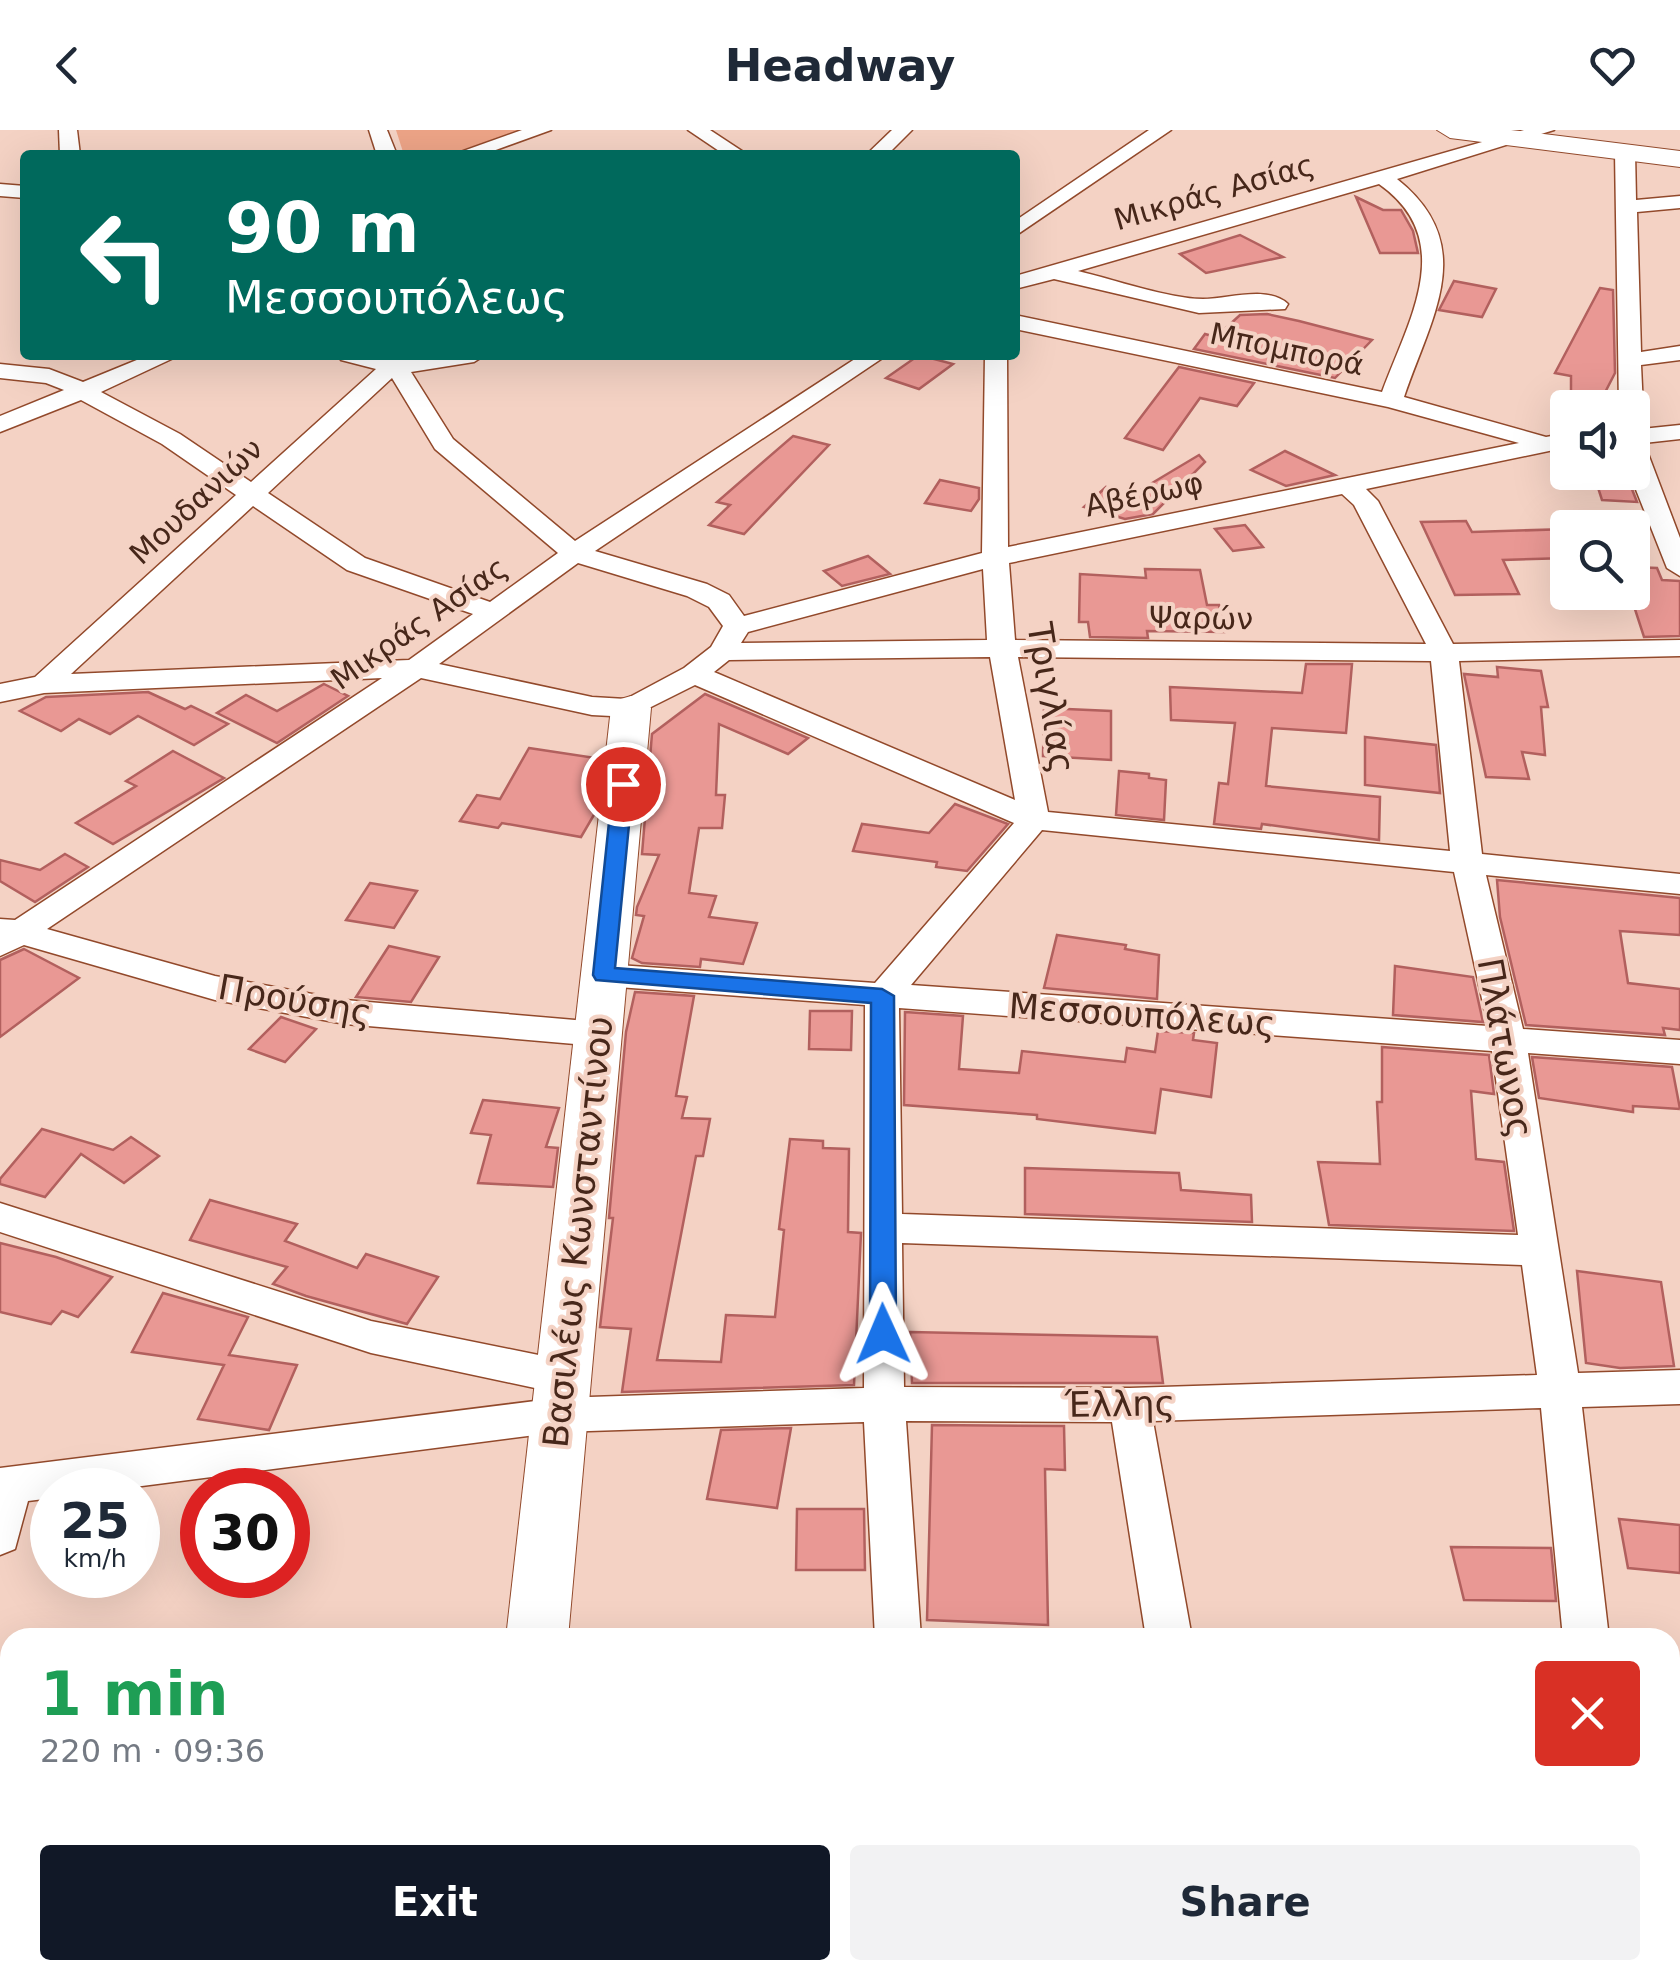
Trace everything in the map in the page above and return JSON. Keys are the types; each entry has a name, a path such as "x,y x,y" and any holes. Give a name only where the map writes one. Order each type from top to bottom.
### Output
{"street":[{"path":"478,150 542,130"},
{"path":"697,130 730,150"},
{"path":"881,150 903,130"},
{"path":"1020,227 1162,130"},
{"path":"1450,130 1680,159"},
{"name":"Μικράς Ασίας","path":"1020,282 1545,130"},
{"path":"511,140 521,150"},
{"path":"1625,152 1631,390"},
{"path":"1382,178 1400,189 1414,205 1437,262 1391,401"},
{"path":"1626,207 1680,202"},
{"path":"1053,272 1199,306 1252,301 1277,304"},
{"name":"Μπομπορά","path":"1020,323 1391,401 1550,441"},
{"path":"1631,360 1680,353"},
{"path":"0,426 85,382 153,360"},
{"path":"368,360 394,367 441,360"},
{"name":"Μικράς Ασίας","path":"7,935 416,668 574,553 868,360"},
{"name":"Τριγλίας","path":"882,996 1034,820 1002,648 995,558 996,360"},
{"path":"0,692 44,684 416,668 592,706 631,708 694,674 722,652 738,626 719,602 697,590 574,553 444,444 394,367"},
{"name":"Μουδανιών","path":"44,684 394,367"},
{"path":"0,370 85,382 356,564 490,611"},
{"path":"1650,437 1680,432"},
{"name":"Αβέρωφ","path":"738,626 995,558 1550,443"},
{"name":"Πλάτωνος","path":"1348,485 1365,500 1444,653 1467,861 1508,1039 1560,1390 1585,1628"},
{"path":"1650,489 1680,491"},
{"path":"1646,490 1680,568"},
{"name":"Ψαρών","path":"722,652 1002,648 1444,653 1680,648"},
{"path":"0,666 44,684"},
{"path":"694,674 1034,820 1680,884"},
{"name":"Βασιλέως Κωνσταντίνου","path":"538,1628 631,708"},
{"name":"Προύσης","path":"7,935 216,988 346,1012 598,1034"},
{"name":"Μεσσουπόλεως","path":"604,975 1680,1052"},
{"path":"882,996 884,1404 897,1628"},
{"path":"0,1217 561,1396"},
{"path":"881,1228 1538,1251"},
{"name":"Έλλης","path":"561,1396 1130,1405 1680,1388"},
{"path":"0,1536 4,1486 561,1396"},
{"path":"1130,1405 1167,1628"}],"shaded area":[{"path":"396,130 525,130 461,150 402,150"}],"building":[{"path":"1356,197 1383,210 1401,210 1413,231 1418,253 1380,253"},
{"path":"1240,235 1283,257 1206,273 1180,254"},
{"path":"1454,281 1496,289 1482,317 1439,310"},
{"path":"1600,288 1613,290 1615,373 1606,390 1571,390 1571,376 1555,373"},
{"path":"1267,314 1372,340 1335,378 1194,349 1205,334 1216,337 1240,315"},
{"path":"912,360 953,364 919,389 886,378"},
{"path":"1179,367 1254,383 1237,406 1200,398 1163,450 1125,438"},
{"path":"793,436 829,445 744,534 709,525 730,505 717,502"},
{"path":"1285,451 1335,475 1286,486 1251,470"},
{"path":"1199,455 1205,462 1153,514 1125,519 1084,507 1106,487 1132,495"},
{"path":"940,480 979,488 979,499 971,511 925,503"},
{"path":"1599,490 1632,490 1637,502 1602,500"},
{"path":"1466,521 1472,532 1550,530 1550,559 1503,560 1519,594 1455,595 1421,522"},
{"path":"1245,525 1263,547 1233,551 1215,529"},
{"path":"868,556 890,574 842,586 824,571"},
{"path":"1650,568 1657,568 1662,580 1680,581 1680,636 1644,637 1635,610 1650,610"},
{"path":"1145,569 1200,570 1207,605 1219,605 1224,632 1147,631 1148,638 1090,637 1088,622 1079,622 1080,574 1146,578"},
{"path":"1306,664 1352,664 1346,733 1272,728 1266,786 1380,797 1379,840 1262,824 1261,829 1214,824 1219,783 1228,784 1235,723 1171,720 1170,687 1302,693"},
{"path":"1497,667 1541,671 1548,707 1541,707 1545,755 1522,752 1529,779 1486,777 1464,674 1498,677"},
{"path":"324,684 348,696 277,743 217,713 246,695 277,711"},
{"path":"148,692 228,724 194,745 138,716 110,734 79,719 61,731 20,711 46,697"},
{"path":"705,694 808,738 788,754 719,724 716,795 725,795 722,828 699,828 689,893 716,896 709,917 757,923 743,964 701,959 700,967 642,963 632,958 644,916 636,915 637,907 659,855 642,854 652,734"},
{"path":"1044,708 1111,711 1111,760 1043,756"},
{"path":"1365,737 1436,745 1440,793 1365,785"},
{"path":"529,748 602,759 595,813 581,837 502,823 498,828 460,821 477,795 500,799"},
{"path":"173,751 224,778 113,844 76,823 136,786 126,781"},
{"path":"1119,771 1166,780 1164,820 1116,815"},
{"path":"955,804 1008,824 967,871 936,867 937,862 853,851 862,824 929,833"},
{"path":"65,854 88,867 35,902 0,881 0,860 40,870"},
{"path":"1497,880 1680,898 1680,935 1620,931 1628,983 1680,989 1680,1030 1663,1028 1665,1035 1526,1025 1500,917"},
{"path":"370,883 417,891 394,928 346,920"},
{"path":"1057,935 1126,945 1125,949 1159,955 1157,999 1044,988"},
{"path":"389,946 439,957 411,1002 356,997"},
{"path":"24,949 79,978 0,1037 0,960"},
{"path":"1395,966 1473,977 1483,1022 1393,1015"},
{"path":"635,992 694,996 676,1096 687,1097 682,1118 710,1119 703,1156 696,1156 657,1360 721,1362 726,1315 775,1317 784,1230 779,1229 790,1139 823,1141 823,1148 849,1149 848,1232 861,1233 854,1385 622,1392 631,1329 600,1327 613,1218 609,1218 626,1032"},
{"path":"810,1011 852,1011 851,1050 809,1049"},
{"path":"905,1012 963,1016 959,1069 1019,1073 1022,1051 1125,1062 1127,1048 1155,1052 1158,1031 1194,1033 1193,1040 1217,1043 1211,1097 1161,1089 1155,1133 1037,1119 1037,1115 904,1105"},
{"path":"281,1017 316,1029 285,1062 249,1049"},
{"path":"1382,1047 1489,1055 1494,1094 1471,1091 1476,1159 1504,1162 1514,1231 1329,1225 1318,1162 1380,1164 1377,1102 1382,1102"},
{"path":"1532,1057 1672,1067 1680,1109 1633,1106 1633,1112 1539,1098"},
{"path":"483,1100 559,1108 546,1147 558,1148 553,1187 478,1183 491,1135 471,1133"},
{"path":"42,1129 113,1150 131,1137 159,1156 124,1183 81,1154 45,1197 0,1184 0,1179"},
{"path":"1025,1168 1179,1173 1181,1190 1251,1195 1252,1222 1025,1214"},
{"path":"210,1200 297,1224 285,1241 357,1268 366,1254 438,1277 407,1324 306,1296 273,1284 287,1267 190,1240"},
{"path":"0,1243 112,1277 78,1317 62,1311 51,1324 0,1312"},
{"path":"1577,1271 1661,1282 1674,1366 1620,1368 1586,1363"},
{"path":"163,1293 248,1317 229,1355 297,1365 269,1430 198,1419 224,1365 132,1352"},
{"path":"910,1332 1157,1337 1163,1383 912,1383"},
{"path":"932,1425 1064,1426 1065,1470 1045,1469 1048,1625 927,1620"},
{"path":"791,1428 777,1508 707,1499 721,1430"},
{"path":"797,1509 864,1509 865,1570 796,1570"},
{"path":"1619,1519 1680,1525 1680,1573 1628,1568"},
{"path":"1451,1547 1551,1548 1556,1601 1464,1600"}],"route":[{"path":"623,784 604,975 882,996 883,1334"}]}
